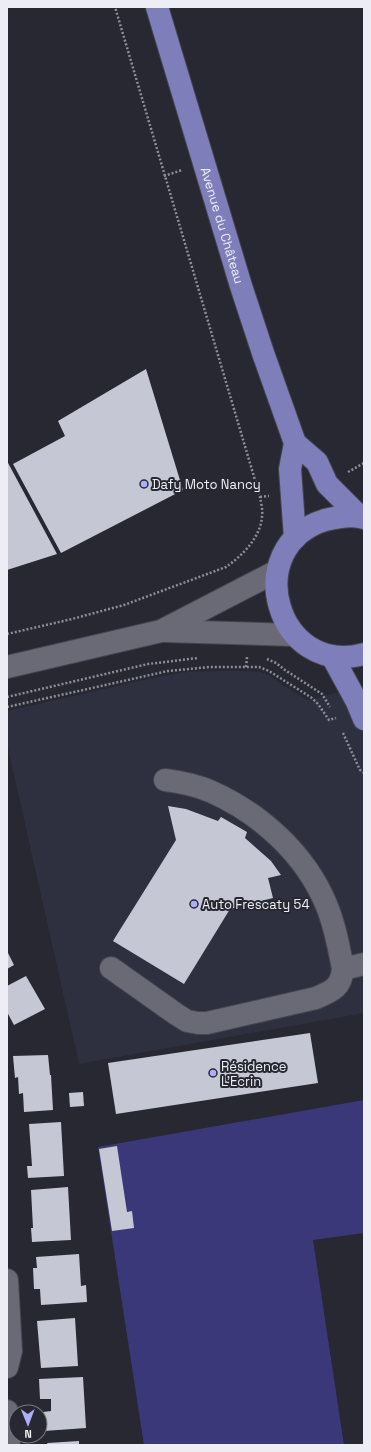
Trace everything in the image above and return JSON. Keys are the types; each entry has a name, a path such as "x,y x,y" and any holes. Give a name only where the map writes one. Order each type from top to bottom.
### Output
{"main road":[{"name":"Avenue du Château","path":"157,7 241,286 294,443 290,469 295,538"},
{"path":"294,443 316,462 327,484 362,518"},
{"path":"362,518 337,517 314,524 295,538 284,553 277,571 276,594 282,616 294,635 306,645 318,652 332,656 354,657 364,654"},
{"path":"332,656 357,702 364,719"}],"street":[{"path":"7,667 162,631 277,571"},
{"path":"162,631 294,635"},
{"path":"112,968 176,1014 187,1021 198,1023 207,1023 316,998 333,991 342,978 343,969 333,924 327,906 321,893 304,866 282,839 266,824 247,811 211,791 182,782 165,780"},
{"path":"343,969 364,964"},
{"path":"7,1280 11,1351 7,1367"},
{"path":"7,1410 9,1445"}],"path":[{"path":"7,634 124,605 226,567 239,558 255,537 260,526 262,516 260,497 115,7"},
{"path":"345,474 364,463"},
{"path":"240,657 252,657"},
{"path":"7,697 148,664 178,659 205,658"},
{"path":"263,658 276,663 322,694 339,724"},
{"path":"7,707 162,672 210,667 259,667 269,671 312,698 329,720 336,718"},
{"path":"342,731 360,770 364,773"}],"shaded area":[{"path":"187,672 260,672 269,675 308,700 364,686 364,1013 79,1064 7,744 7,711 157,677"},
{"path":"364,1100 364,1233 313,1240 344,1445 144,1445 98,1147"}],"building":[{"path":"146,369 183,490 61,553 13,464 65,436 58,421"},
{"path":"7,461 57,554 7,570"},
{"name":"Auto Frescaty 54","path":"168,806 186,809 218,821 221,817 247,832 245,838 271,861 281,875 268,878 273,898 230,909 184,984 113,941 176,840"},
{"path":"7,951 14,965 7,969"},
{"path":"26,976 45,1009 14,1025 7,1012 7,986"},
{"name":"Résidence L'Ecrin","path":"310,1033 318,1083 116,1114 108,1063"},
{"path":"48,1055 53,1110 24,1112 23,1093 19,1094 18,1077 15,1078 13,1056"},
{"path":"83,1092 84,1106 70,1107 69,1093"},
{"path":"61,1122 64,1176 28,1178 27,1166 32,1166 29,1124"},
{"path":"117,1146 127,1212 132,1211 134,1228 112,1231 99,1149"},
{"path":"68,1187 71,1240 32,1242 31,1228 33,1228 31,1190"},
{"path":"79,1254 81,1286 86,1285 87,1302 41,1305 40,1289 34,1289 33,1268 37,1268 36,1257"},
{"path":"75,1318 78,1366 41,1368 37,1321"},
{"path":"83,1377 86,1428 48,1431 48,1411 51,1411 51,1399 40,1399 39,1379"},
{"path":"79,1441 79,1445 48,1445 48,1443"}],"place":[{"name":"Dafy Moto Nancy","path":"144,484"},
{"name":"Auto Frescaty 54","path":"194,904"},
{"name":"Résidence L'Ecrin","path":"213,1073"}]}
